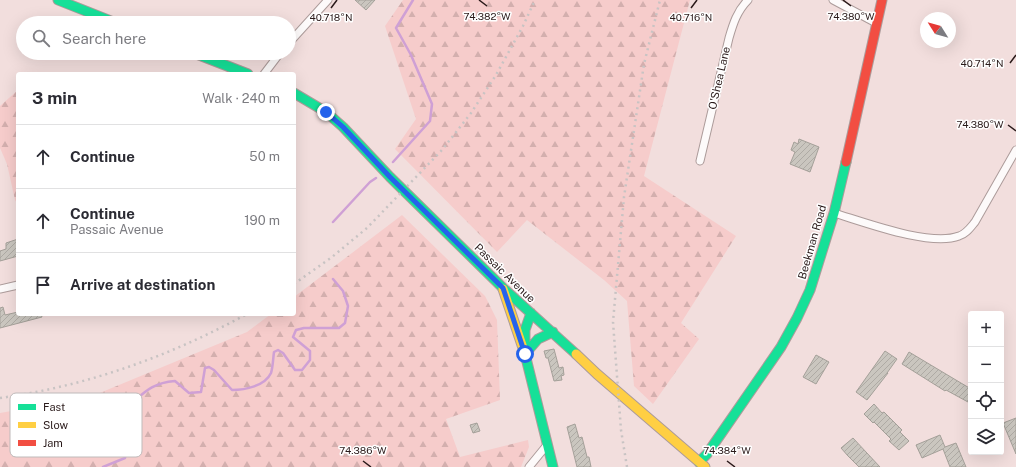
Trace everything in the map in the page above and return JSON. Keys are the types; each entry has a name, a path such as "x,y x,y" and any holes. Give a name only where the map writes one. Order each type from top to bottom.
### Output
{"main road":[{"path":"58,0 98,16"},
{"name":"Beekman Road","path":"702,464 707,454 781,347 810,290 834,213 882,0"},
{"path":"212,60 243,72"},
{"name":"Passaic Avenue","path":"296,93 326,112 343,127 395,182 503,288 553,332 597,374 702,464"},
{"path":"503,288 525,354 553,467"},
{"path":"525,354 525,330 531,313"},
{"path":"525,354 538,339 553,332"}],"street":[{"path":"296,36 328,0"},
{"name":"O'Shea Lane","path":"700,161 733,23 739,10 748,0"},
{"path":"833,0 876,24"},
{"path":"266,72 275,60"},
{"path":"834,213 926,238 950,239 960,236 968,231 974,222 1016,150"},
{"path":"0,290 16,286"},
{"path":"529,467 547,445"}],"green space":[{"path":"403,0 690,0 644,176 736,236 681,323 699,339 653,404 634,386 627,301 604,280 527,220 497,252 395,149 416,119 385,26"},
{"path":"16,92 16,202 7,164 0,148 0,106"},
{"path":"402,215 485,296 497,320 500,400 446,419 460,457 528,440 529,447 521,467 0,467 0,413 10,411 10,457 142,457 142,393 100,393 247,332 268,316 296,316 296,295"}],"building":[{"path":"355,0 375,0 366,10"},
{"path":"799,139 819,147 810,172 790,164 795,152 791,150 794,142 798,144"},
{"path":"16,240 16,257 0,261 0,251 6,249 6,243"},
{"path":"3,307 5,315 16,312 16,316 42,317 0,328 0,308"},
{"path":"554,349 559,368 563,367 564,375 561,376 562,380 554,381 548,358 546,358 544,351"},
{"path":"885,351 897,359 867,400 856,392"},
{"path":"909,352 968,387 968,402 946,390 945,391 902,364"},
{"path":"816,355 829,362 816,384 803,377"},
{"path":"874,404 902,430 900,432 909,441 899,450 889,441 891,439 864,414"},
{"path":"1016,418 1016,454 1004,425 1004,423"},
{"path":"477,423 480,431 473,433 470,425"},
{"path":"575,424 579,438 582,437 591,467 577,467 567,427"},
{"path":"940,435 945,447 956,443 966,467 950,467 943,449 922,458 916,445"},
{"path":"853,438 880,467 859,467 848,456 841,448"}],"waterway":[{"path":"393,162 430,121 432,104 411,55 396,28 413,0"},
{"path":"333,222 370,182 376,178"},
{"path":"142,394 154,386 175,381 189,393 201,392 205,368 209,367 214,370 232,390 248,388 259,384 268,377 272,371 274,352 278,350 283,353 295,370 302,370 310,360 310,351 293,337 296,330 304,328 339,328 345,323 348,306 343,291 333,279"},
{"path":"103,467 125,457"}],"railway":[{"path":"296,283 332,257 367,228 442,150 471,113 496,75 523,26 535,0"},
{"path":"627,467 621,430 613,322 624,197 644,64 660,0"},
{"path":"32,393 96,377 158,356 243,316"},
{"path":"0,398 10,396"}],"traffic: fast":[{"path":"58,0 98,16"},
{"path":"212,60 243,72"},
{"path":"296,94 326,112 343,127 390,177 503,288 576,354"},
{"path":"699,462 707,454 781,347 797,318 810,290 834,213 846,162"},
{"path":"531,313 525,330 525,354 553,467"},
{"path":"525,354 538,339 553,332"}],"traffic: slow":[{"path":"503,289 525,354"},
{"path":"576,354 597,374 705,467"}],"traffic: jam":[{"path":"846,162 882,0"}],"route":[{"path":"326,112 343,127 390,177 503,288 525,354"}]}
